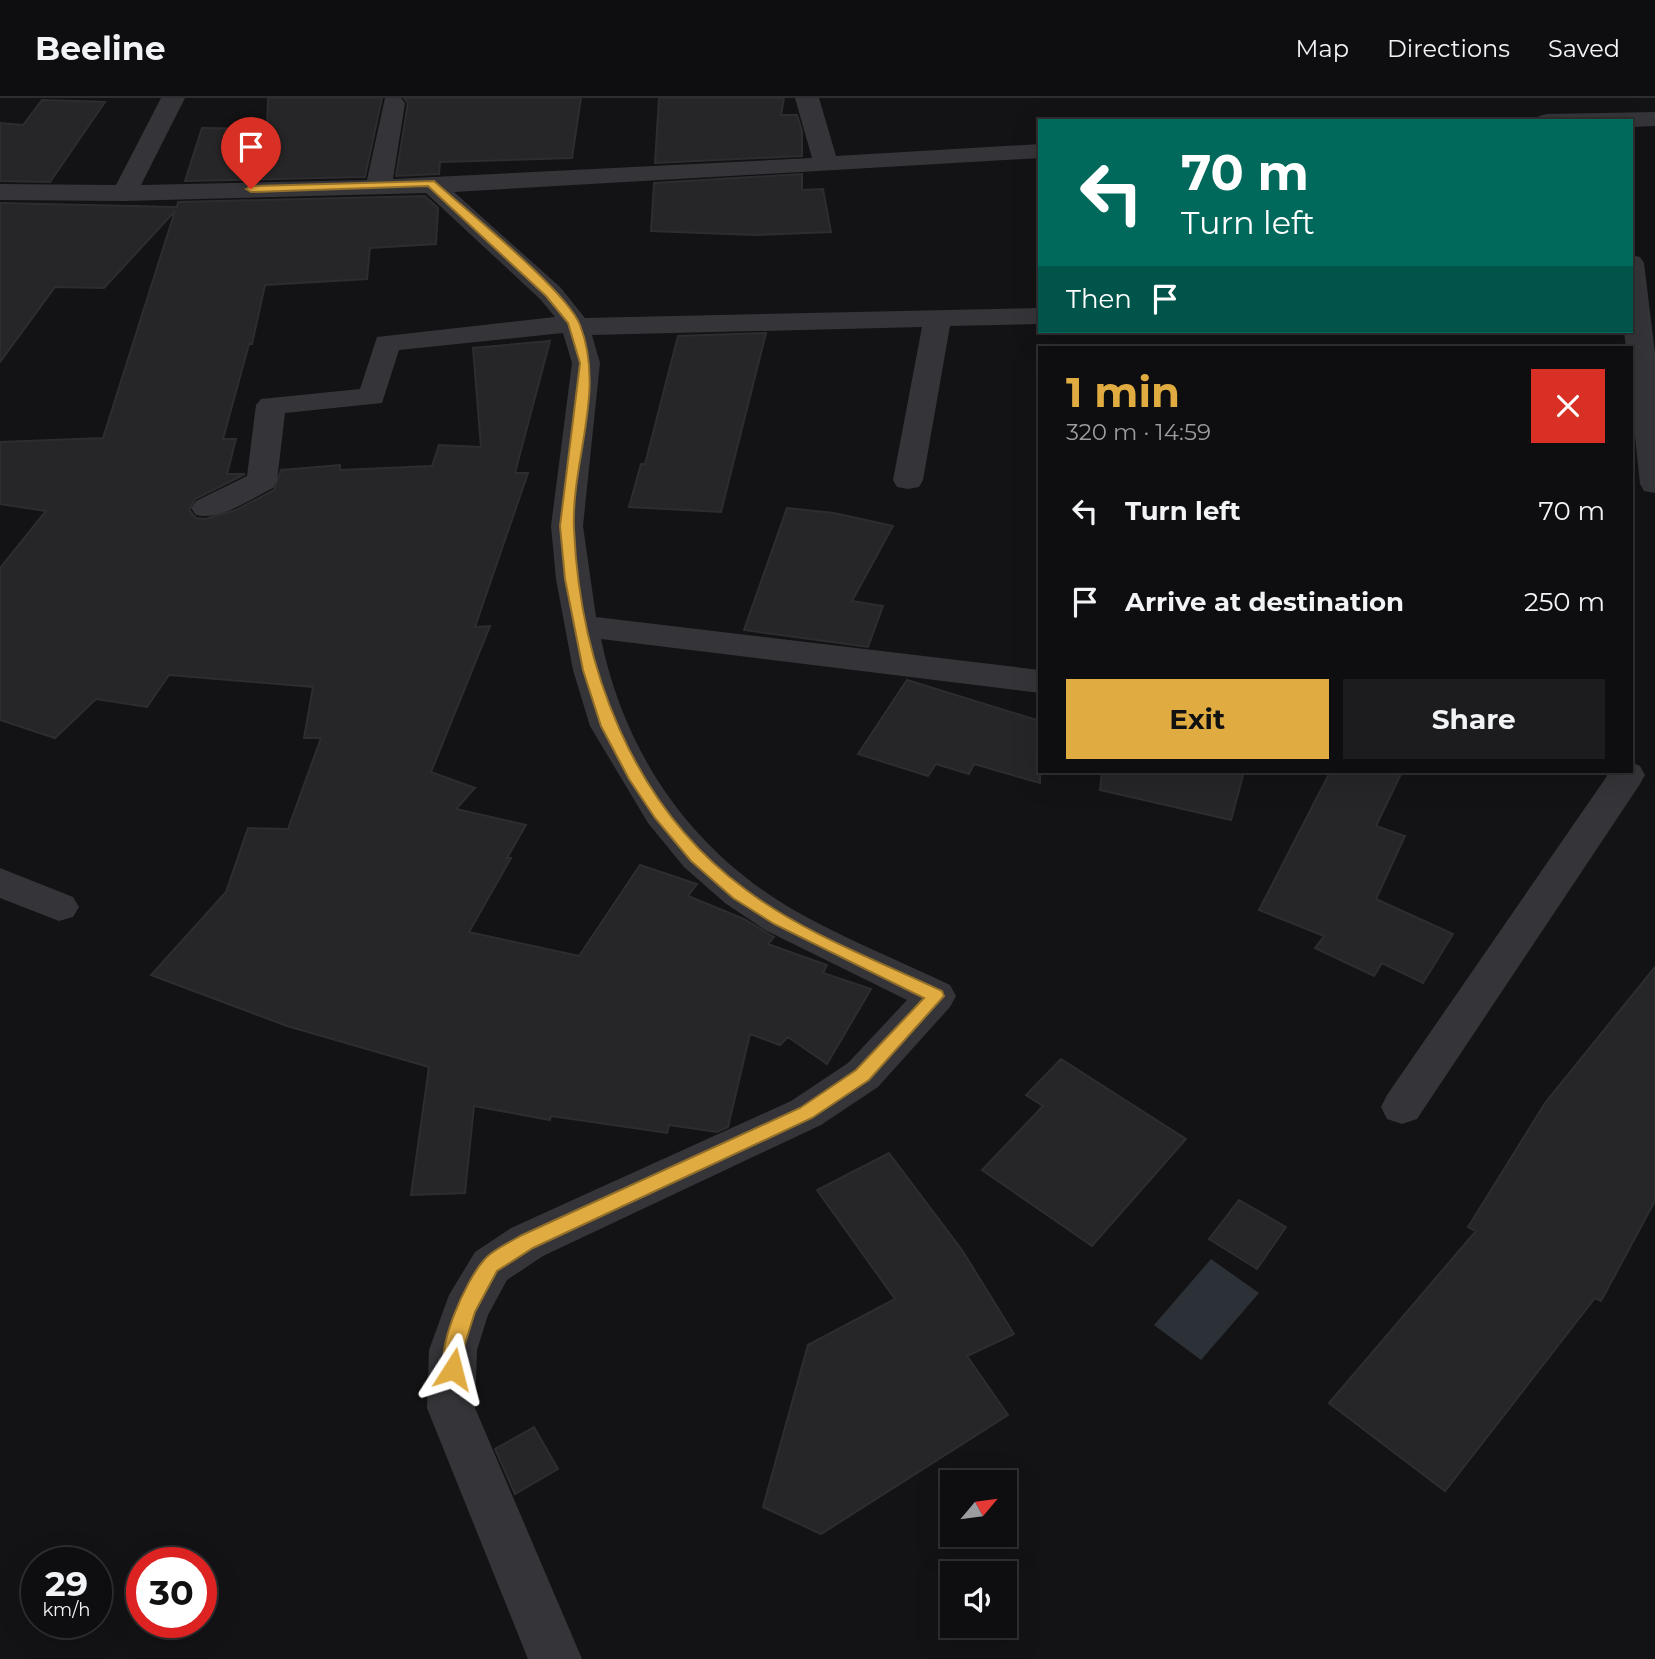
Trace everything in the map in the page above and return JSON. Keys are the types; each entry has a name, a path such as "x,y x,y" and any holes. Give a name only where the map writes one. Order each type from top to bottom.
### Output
{"street":[{"path":"124,193 173,98"},
{"path":"807,98 826,164"},
{"path":"379,185 393,103"},
{"path":"1633,120 1655,119"},
{"path":"0,192 124,193 430,183 1038,151"},
{"path":"430,183 550,293 574,325 586,363 567,526 581,626 590,670 608,726 654,804 697,857 739,893 779,920 936,996 863,1075 806,1113 527,1242 491,1266 466,1310 453,1350 452,1408 555,1659"},
{"path":"1633,281 1655,484"},
{"path":"207,508 253,488 262,481 271,405 372,397 387,343 574,325 1038,316"},
{"path":"908,480 937,318"},
{"path":"1633,503 1655,502"},
{"path":"581,626 873,664 1038,682"},
{"path":"1402,1107 1627,775 1624,773"},
{"path":"0,882 59,907"}],"shaded area":[{"path":"1211,1259 1259,1293 1201,1360 1154,1325"}],"building":[{"path":"268,98 382,98 365,177 185,181 202,128 267,129"},
{"path":"404,98 581,98 572,158 440,162 439,174 396,176 408,103"},
{"path":"659,98 784,98 781,115 797,115 802,131 802,156 655,163"},
{"path":"42,100 105,102 50,182 0,181 0,123 23,125"},
{"path":"802,174 802,190 823,189 831,232 756,235 651,231 654,183"},
{"path":"425,196 438,208 436,244 370,248 367,279 265,285 252,344 249,344 223,439 236,439 227,474 245,474 195,499 189,510 196,518 205,519 236,510 274,490 281,470 340,465 340,470 432,466 439,445 481,447 473,348 550,341 515,473 528,473 475,627 490,626 431,772 475,788 456,809 526,825 507,858 511,858 469,932 579,956 640,865 697,884 688,896 744,919 774,937 768,944 827,965 823,973 871,989 827,1064 788,1037 780,1045 750,1034 728,1127 717,1132 669,1125 667,1133 551,1116 550,1120 474,1106 465,1193 411,1195 429,1067 287,1026 151,975 226,892 248,828 288,829 321,738 304,738 313,687 169,675 147,707 96,699 55,738 0,720 0,568 46,511 0,504 0,442 103,438 175,211 104,288 55,287 0,362 0,203 177,207 178,202"},
{"path":"766,333 721,512 629,507 641,464 645,464 678,336"},
{"path":"787,508 834,513 893,526 852,601 883,606 868,647 744,630"},
{"path":"907,680 1038,720 1040,783 974,764 969,774 936,764 928,776 858,754"},
{"path":"1102,773 1244,773 1231,820 1100,790"},
{"path":"1329,773 1402,773 1376,826 1405,836 1376,899 1453,934 1423,983 1382,963 1374,976 1315,948 1324,936 1259,910"},
{"path":"1655,967 1655,1201 1601,1301 1595,1298 1445,1491 1329,1403 1476,1231 1468,1227 1545,1103"},
{"path":"1061,1059 1186,1139 1092,1246 982,1170 1043,1106 1026,1095"},
{"path":"889,1153 962,1250 1014,1334 967,1356 1008,1415 821,1534 763,1507 808,1345 895,1299 817,1190"},
{"path":"1239,1200 1286,1227 1257,1269 1209,1239"},
{"path":"534,1427 558,1469 515,1494 495,1449"}],"route":[{"path":"251,189 430,183 550,293 574,323 586,363 567,526 572,579 590,670 608,726 635,775 661,814 697,857 739,893 779,920 936,996 863,1075 806,1113 527,1242 491,1266 466,1310 453,1350 453,1369"}]}
